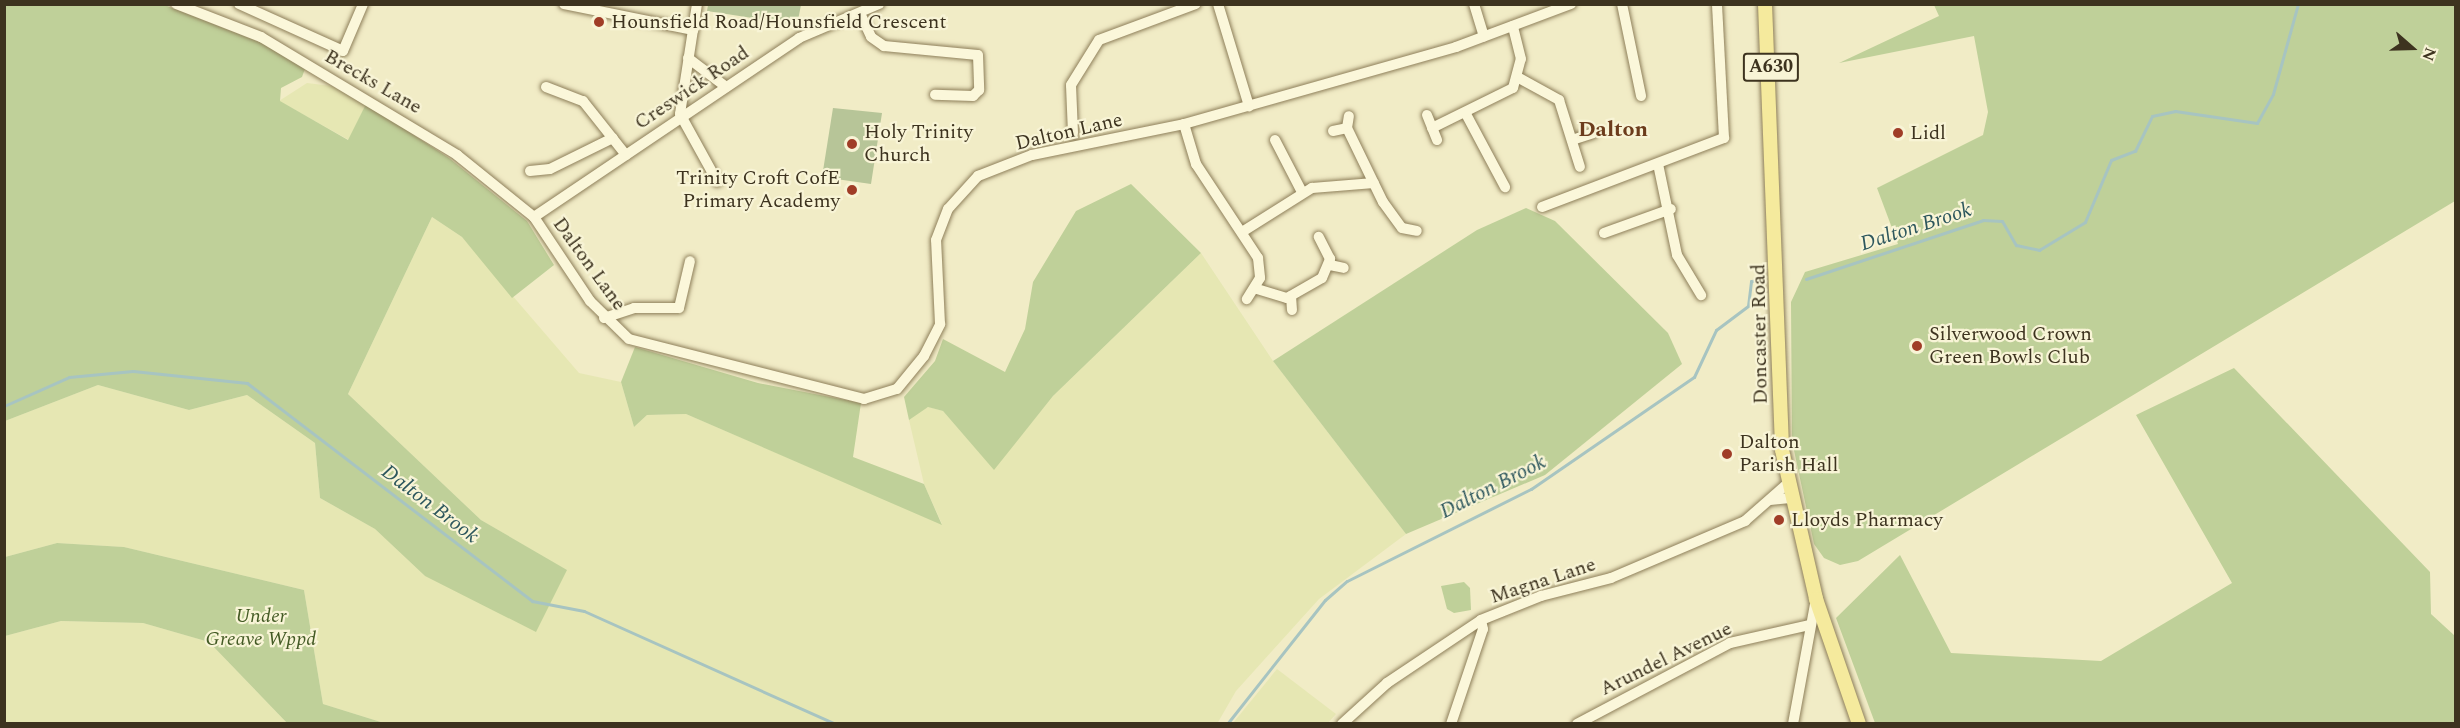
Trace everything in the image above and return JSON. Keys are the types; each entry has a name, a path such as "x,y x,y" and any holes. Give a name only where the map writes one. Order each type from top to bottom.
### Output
{"main road":[{"name":"Doncaster Road","path":"1765,4 1788,491 1815,599 1859,723"}],"street":[{"name":"Brecks Lane","path":"176,4 261,37 415,128 534,218"},
{"name":"Brecks Lane","path":"239,4 343,51 363,4"},
{"path":"564,4 609,9 693,30"},
{"path":"697,4 680,114 717,181"},
{"path":"1084,123 1073,129 1071,85 1105,34 1196,4"},
{"path":"1218,4 1250,106"},
{"path":"1474,4 1484,37"},
{"name":"Dalton Lane","path":"534,218 604,318 629,339 694,359 864,399 893,392 924,356 940,324 936,240 948,209 978,176 1032,155 1184,124 1250,106 1484,37 1570,4"},
{"path":"1622,4 1641,96"},
{"path":"1542,207 1658,164 1727,135 1723,42 1717,4"},
{"name":"Creswick Road","path":"534,218 626,155 680,114 726,87 799,38 878,5"},
{"path":"860,13 871,37 884,46 978,55 979,90 973,96 935,95"},
{"path":"1432,128 1505,96 1519,78 1521,59 1513,26"},
{"path":"688,58 726,87"},
{"path":"1519,78 1557,98 1580,167"},
{"path":"546,87 583,101 626,155"},
{"path":"1466,114 1505,187"},
{"path":"1427,115 1437,140"},
{"path":"1349,116 1347,128 1374,183 1402,228 1417,231"},
{"path":"1184,124 1196,164 1242,232 1261,268 1257,289 1247,299"},
{"path":"1333,131 1347,128"},
{"path":"1572,140 1593,133"},
{"path":"530,171 550,169 613,138"},
{"path":"1275,140 1302,192"},
{"path":"1658,164 1671,209 1677,255 1694,293"},
{"path":"1242,232 1302,192 1374,183"},
{"path":"1604,232 1671,209"},
{"path":"1319,237 1330,265"},
{"path":"604,318 634,309 679,308 690,261"},
{"path":"1257,289 1291,296 1322,278 1330,265"},
{"path":"1330,265 1344,268"},
{"path":"1291,296 1292,310"},
{"name":"Magna Lane","path":"1342,723 1387,683 1481,620 1639,566 1745,521 1770,500 1777,487 1788,491"},
{"path":"1793,723 1815,599"},
{"path":"1451,723 1483,629 1481,620"},
{"name":"Arundel Avenue","path":"1576,723 1730,644 1809,625"}],"green space":[{"path":"162,4 262,43 306,66 302,77 281,88 280,101 348,140 366,104 449,158 527,221 554,265 512,298 462,237 432,217 348,394 481,520 567,570 536,632 425,576 375,529 320,498 315,443 247,395 189,410 98,385 5,421 5,5"},
{"path":"708,4 801,5 797,25 707,11"},
{"path":"1934,5 2455,5 2455,201 1858,561 1840,565 1824,558 1814,544 1792,441 1791,302 1805,272 1898,244 1877,188 1983,135 1988,112 1974,36 1839,63 1939,16"},
{"path":"307,83 339,87 366,104 349,140 279,101"},
{"path":"833,108 882,113 871,184 822,177"},
{"path":"1131,184 1201,253 1053,396 994,470 943,411 928,407 909,420 904,397 935,361 943,339 1005,372 1025,329 1033,282 1076,211"},
{"path":"1526,208 1555,221 1668,333 1682,364 1545,475 1406,534 1273,361 1477,230"},
{"path":"432,217 462,237 579,373 621,382 634,427 647,415 686,414 942,524 924,484 909,420 915,411 929,407 943,411 994,469 1053,396 1201,253 1273,361 1406,534 1319,599 1236,691 1217,724 384,723 323,704 304,590 124,547 57,543 5,557 5,421 98,385 189,410 247,395 315,443 320,498 375,529 425,576 566,570 481,520 348,394"},
{"path":"635,347 758,383 861,403 853,457 924,484 942,525 686,414 647,415 634,427 621,382"},
{"path":"2234,368 2430,572 2431,614 2455,636 2455,723 1875,723 1836,618 1900,555 1951,653 2101,661 2232,583 2136,415"},
{"name":"Under Greave Wppd","path":"57,543 124,547 304,590 323,704 384,723 287,723 209,642 143,623 61,621 5,636 5,557"},
{"path":"1464,582 1470,588 1471,610 1454,613 1447,609 1441,586"},
{"path":"61,621 143,623 209,642 287,723 5,724 5,636"},
{"path":"1277,669 1336,714 1328,723 1233,723"}],"waterway":[{"name":"Dalton Brook","path":"1806,279 1983,220 2002,221 2016,245 2039,250 2085,222 2111,160 2135,151 2152,116 2175,111 2257,123 2273,94 2298,4"},
{"name":"Dalton Brook","path":"1227,724 1325,600 1347,581 1531,489 1694,377 1716,330 1748,306 1751,281 1760,280"},
{"name":"Dalton Brook","path":"4,406 69,377 133,371 247,383 532,601 584,611 835,724"}],"place":[{"name":"Hounsfield Road/Hounsfield Crescent","path":"599,22"},
{"name":"Lidl","path":"1898,133"},
{"name":"Holy Trinity Church","path":"852,144"},
{"name":"Trinity Croft CofE Primary Academy","path":"852,190"},
{"name":"Silverwood Crown Green Bowls Club","path":"1917,346"},
{"name":"Dalton Parish Hall","path":"1727,454"},
{"name":"Lloyds Pharmacy","path":"1779,520"}],"district":[{"name":"Dalton","path":"1613,130"}]}
